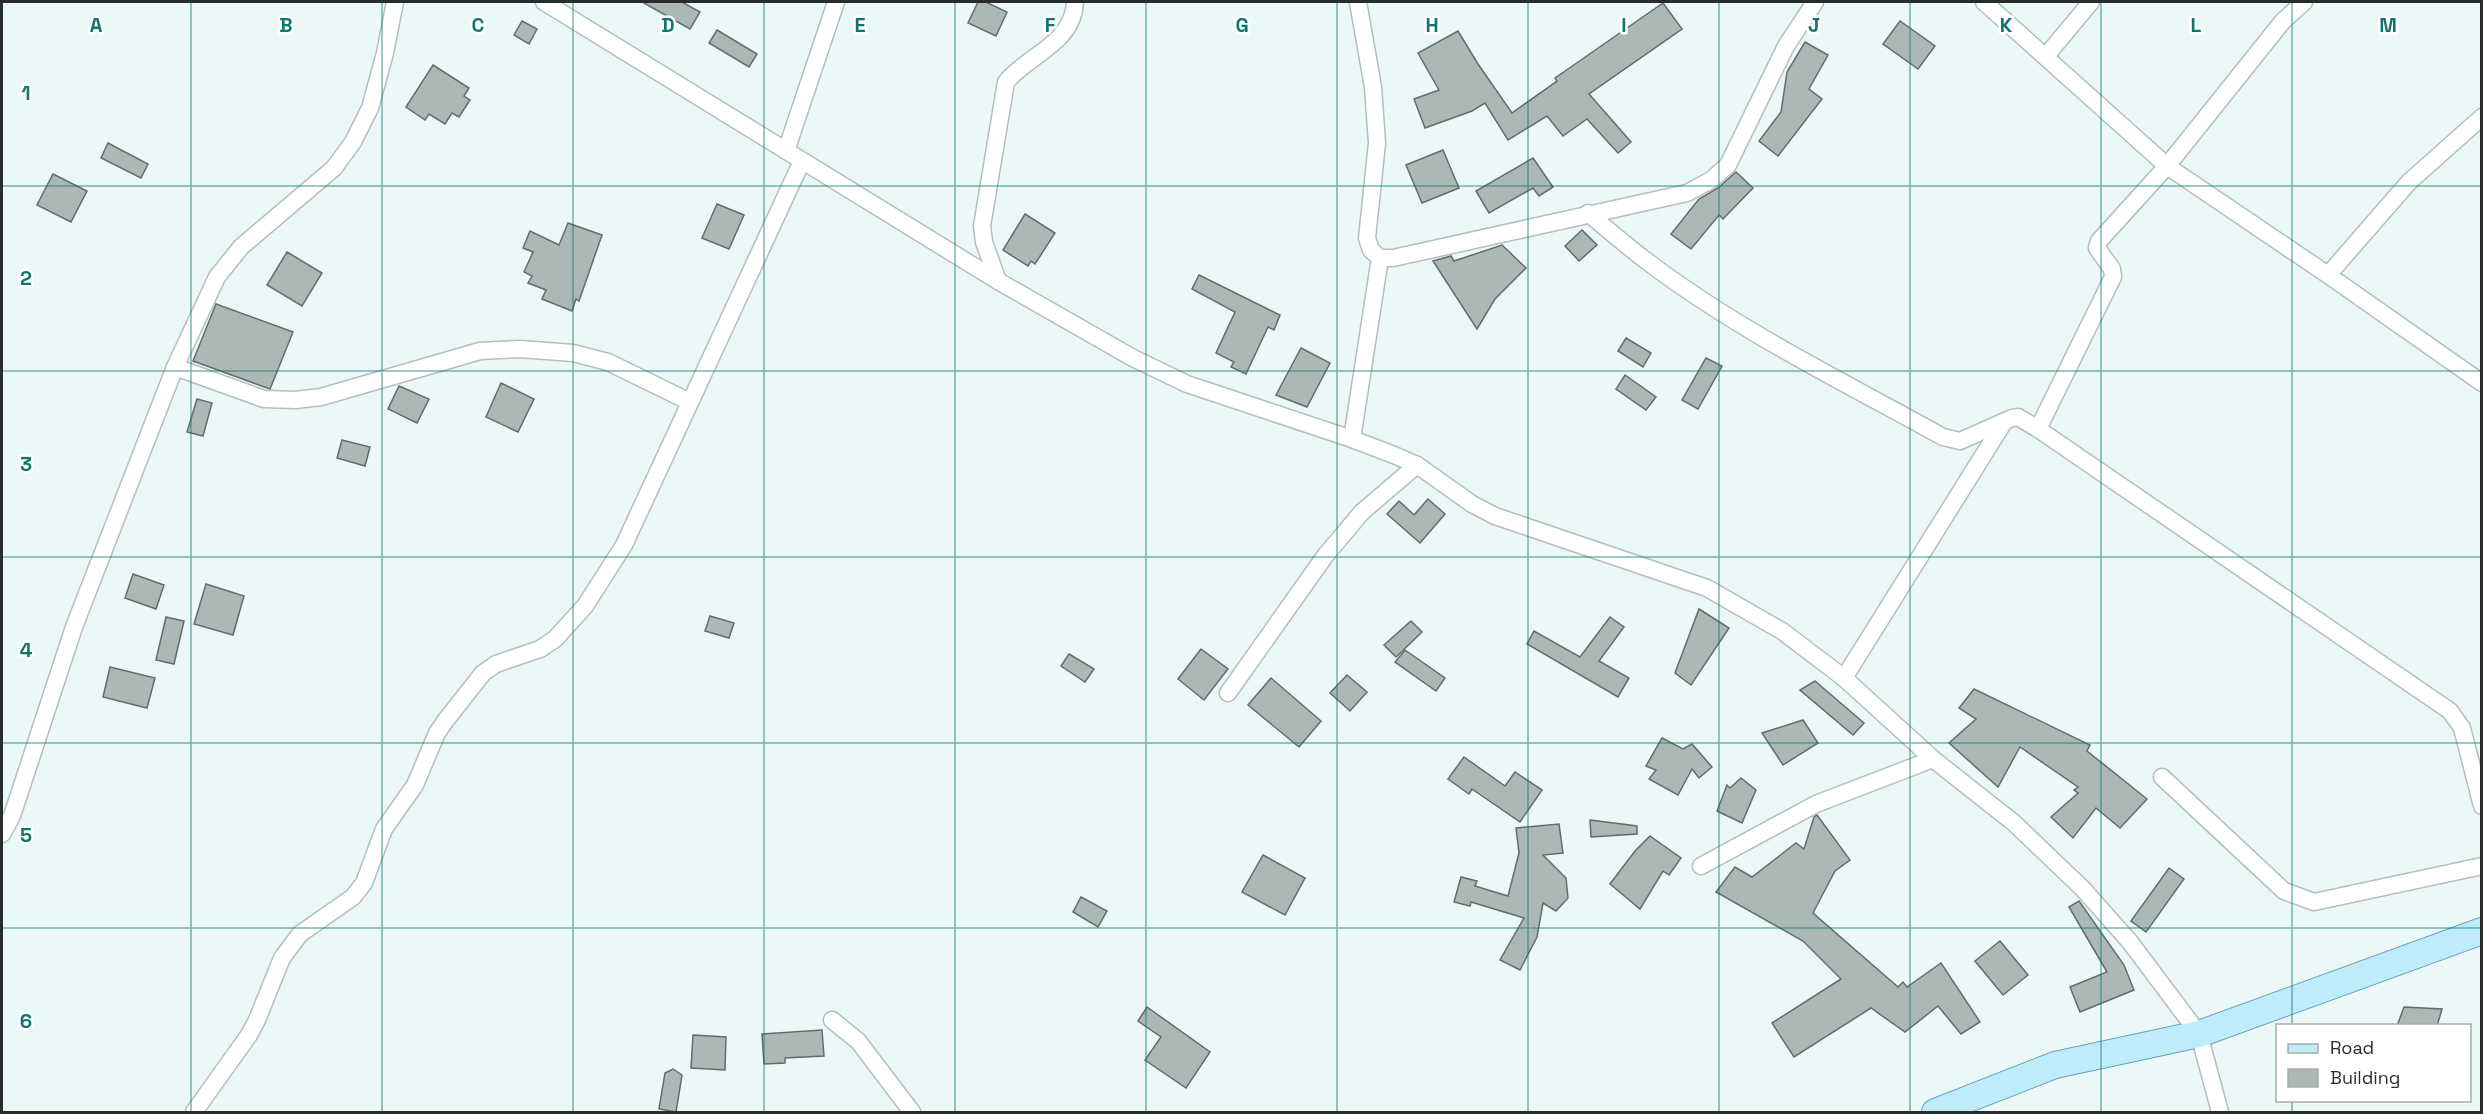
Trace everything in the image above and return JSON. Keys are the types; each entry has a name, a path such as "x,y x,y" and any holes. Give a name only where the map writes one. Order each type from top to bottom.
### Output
{"main road":[{"path":"1935,1113 2055,1065 2199,1034 2481,931"}],"street":[{"path":"2,834 12,816 74,627 175,367 217,278 242,247 334,168 353,142 370,108 385,53 395,2"},
{"path":"544,2 998,281 1133,358 1187,384 1352,439 1417,465 1472,504 1495,516 1707,588 1782,631 1844,678 1933,759 2014,823 2083,889 2130,942 2199,1034 2220,1113"},
{"path":"786,151 836,2"},
{"path":"998,281 984,242 982,226 1006,82 1056,41 1069,27 1075,2"},
{"path":"1358,2 1373,87 1377,143 1366,238 1371,250 1380,258 1393,258 1588,213 1687,193 1711,180 1728,165 1786,46 1815,2"},
{"path":"1984,2 2167,166 2328,275 2481,383"},
{"path":"2046,56 2091,2"},
{"path":"2038,429 2113,277 2112,269 2097,248 2099,241 2167,166 2283,21 2304,2"},
{"path":"2328,275 2409,182 2481,117"},
{"path":"194,1113 253,1028 282,958 300,934 353,897 364,883 384,829 415,785 437,733 446,720 483,673 496,664 540,649 555,639 585,606 624,545 802,161"},
{"path":"1588,213 1649,263 1706,302 1772,342 1943,437 1960,441 2018,417 2038,429 2450,711 2462,728 2481,806"},
{"path":"1352,439 1380,258"},
{"path":"175,367 264,399 295,400 321,397 480,351 520,349 573,353 608,362 690,402"},
{"path":"1844,678 2004,422"},
{"path":"1228,693 1325,556 1362,512 1417,465"},
{"path":"1701,866 1816,804 1933,759"},
{"path":"2162,777 2284,891 2314,902 2481,866"},
{"path":"832,1020 858,1041 912,1113"}],"building":[{"path":"642,2 682,2 700,12 690,29"},
{"path":"978,2 986,2 1007,12 996,36 968,23"},
{"path":"1663,3 1682,29 1589,94 1631,142 1618,153 1587,119 1563,136 1547,116 1508,140 1485,103 1472,111 1425,128 1414,99 1439,90 1418,53 1458,31 1512,113 1557,81 1555,78"},
{"path":"522,21 537,29 529,44 514,35"},
{"path":"1900,21 1935,46 1918,69 1883,44"},
{"path":"717,30 757,54 749,67 709,43"},
{"path":"1805,42 1828,55 1809,89 1822,99 1778,156 1759,141 1781,112 1787,72"},
{"path":"433,65 469,88 464,96 470,100 459,117 452,113 445,124 429,114 425,120 406,107"},
{"path":"108,143 148,164 141,178 101,158"},
{"path":"1443,150 1459,188 1422,203 1406,165"},
{"path":"1533,158 1553,187 1539,196 1533,188 1489,213 1476,191"},
{"path":"1736,172 1753,188 1723,219 1719,215 1691,249 1671,234 1699,199 1718,188"},
{"path":"53,174 87,191 71,222 37,205"},
{"path":"717,204 744,215 729,249 702,238"},
{"path":"1025,214 1055,233 1035,264 1031,261 1028,266 1003,250"},
{"path":"568,223 602,235 579,301 576,299 572,311 542,299 546,290 528,283 532,276 524,272 533,252 523,248 530,231 559,245"},
{"path":"1582,230 1597,245 1579,261 1565,246"},
{"path":"1502,245 1526,268 1495,299 1477,329 1433,261 1451,256 1454,261"},
{"path":"287,252 322,273 302,306 267,285"},
{"path":"1199,275 1280,315 1274,330 1268,327 1246,374 1231,367 1234,362 1216,353 1235,312 1192,289"},
{"path":"216,304 293,332 270,389 193,361"},
{"path":"1626,338 1651,353 1643,367 1618,351"},
{"path":"1301,348 1330,363 1307,407 1276,395"},
{"path":"1706,358 1722,366 1698,409 1682,400"},
{"path":"1625,375 1656,397 1646,410 1616,389"},
{"path":"501,383 534,399 518,432 486,417"},
{"path":"399,386 429,399 417,423 388,409"},
{"path":"197,399 212,403 203,436 187,432"},
{"path":"342,440 370,447 365,466 337,458"},
{"path":"1428,499 1445,514 1420,543 1387,514 1399,501 1414,515"},
{"path":"133,574 164,585 156,609 125,598"},
{"path":"206,584 244,596 233,635 194,624"},
{"path":"1699,609 1729,628 1691,685 1675,673"},
{"path":"710,616 734,623 729,638 705,631"},
{"path":"166,617 184,621 174,664 156,660"},
{"path":"1610,617 1624,627 1599,661 1629,678 1618,697 1527,644 1534,631 1580,657"},
{"path":"1411,621 1422,632 1396,657 1384,645"},
{"path":"1201,649 1228,669 1204,700 1178,679"},
{"path":"1405,650 1445,678 1436,691 1395,662"},
{"path":"1069,654 1094,669 1085,682 1061,666"},
{"path":"110,667 155,678 147,708 103,697"},
{"path":"1347,675 1367,692 1350,711 1330,693"},
{"path":"1271,678 1321,721 1299,747 1248,705"},
{"path":"1815,681 1864,723 1853,735 1800,690"},
{"path":"1974,689 2090,745 2087,751 2147,799 2120,828 2096,808 2073,838 2051,817 2078,793 2074,790 2078,787 2020,747 1998,787 1949,743 1976,719 1959,708"},
{"path":"1803,720 1818,743 1783,765 1762,733"},
{"path":"1662,738 1683,749 1692,744 1712,767 1699,778 1692,769 1678,795 1649,779 1656,770 1646,766"},
{"path":"1464,757 1505,786 1515,772 1542,790 1520,822 1472,789 1469,794 1448,779"},
{"path":"1741,778 1756,790 1742,823 1717,811 1727,785 1730,788"},
{"path":"1817,815 1850,860 1835,871 1813,913 1898,987 1903,982 1907,987 1941,963 1980,1022 1961,1034 1938,1006 1905,1032 1871,1008 1794,1057 1772,1023 1841,979 1803,941 1716,892 1735,867 1752,877 1796,843 1804,849 1814,817"},
{"path":"1590,820 1637,826 1637,834 1591,837"},
{"path":"1559,824 1563,853 1543,855 1566,878 1568,898 1556,911 1543,903 1537,937 1520,970 1500,960 1524,918 1471,902 1470,906 1454,902 1461,877 1477,881 1475,886 1508,896 1519,853 1516,828"},
{"path":"1650,836 1681,858 1669,875 1663,871 1640,909 1610,884 1635,851"},
{"path":"1263,855 1305,878 1285,915 1242,892"},
{"path":"2169,868 2184,879 2146,932 2131,921"},
{"path":"1081,897 1107,911 1098,927 1073,912"},
{"path":"2079,901 2124,965 2134,990 2080,1012 2070,987 2107,972 2069,907"},
{"path":"2000,941 2028,975 2003,995 1975,961"},
{"path":"1147,1007 1210,1052 1186,1088 1145,1060 1161,1037 1138,1021"},
{"path":"2404,1007 2442,1009 2438,1024 2398,1024"},
{"path":"822,1030 824,1056 785,1058 785,1063 764,1064 762,1034"},
{"path":"693,1035 726,1037 725,1070 691,1068"},
{"path":"673,1069 682,1075 676,1112 659,1109 665,1073"}]}
